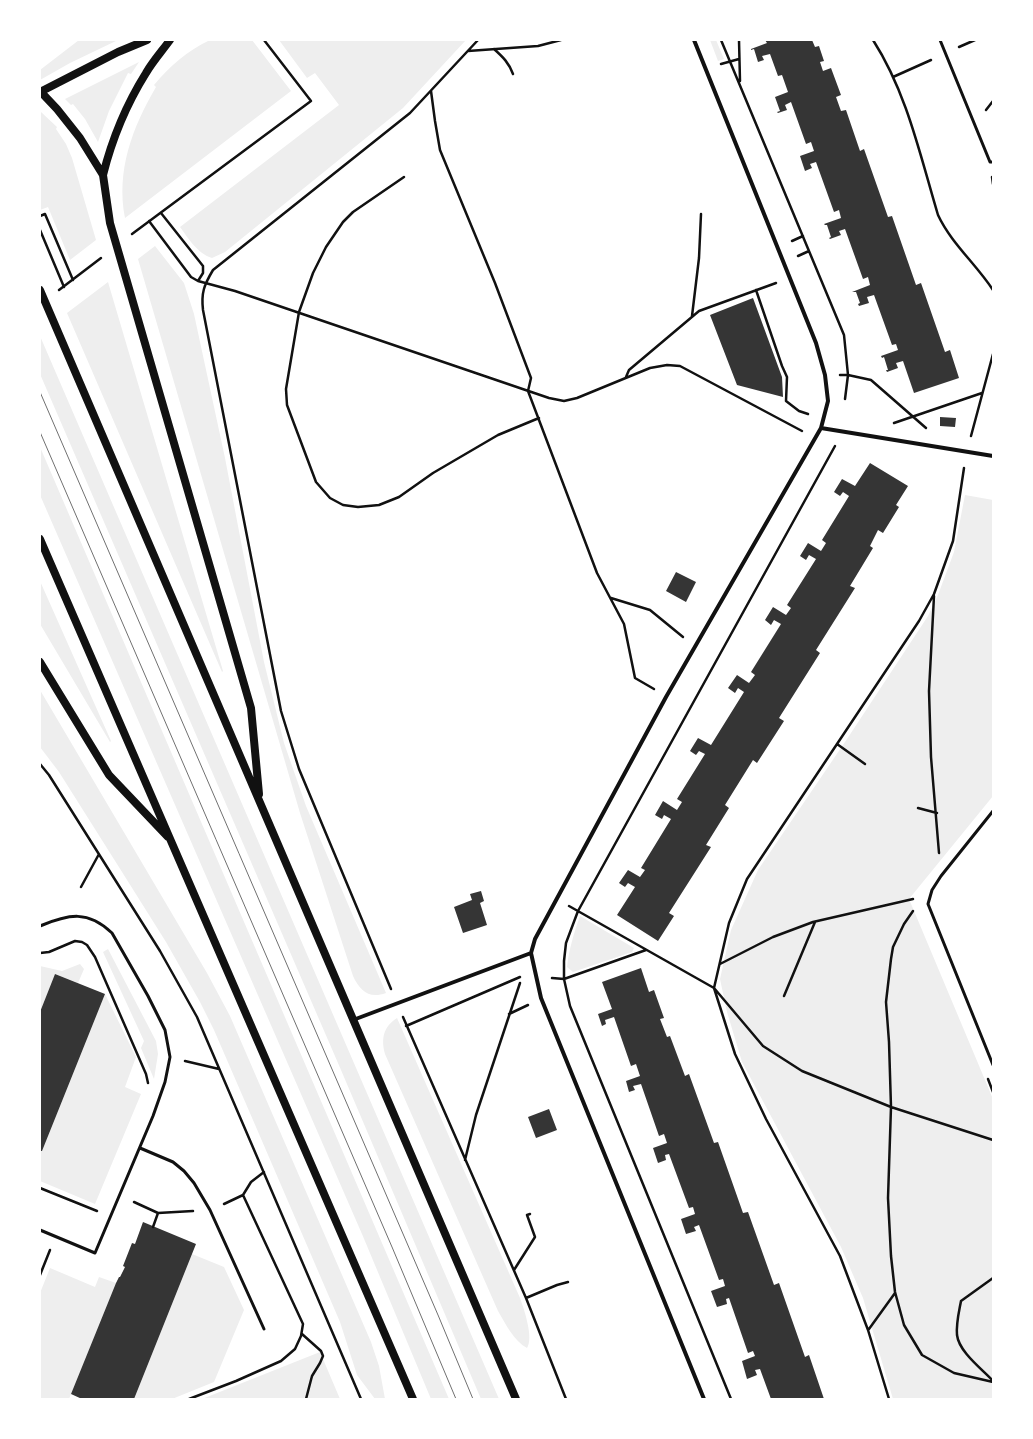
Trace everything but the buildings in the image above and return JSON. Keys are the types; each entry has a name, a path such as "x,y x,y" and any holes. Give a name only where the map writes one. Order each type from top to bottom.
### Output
{"main road":[{"path":"103,175 80,138 57,109 40,92 118,52 148,40"},
{"path":"170,40 147,72 126,110 109,151 103,175 110,222 251,708 259,801"},
{"path":"40,290 516,1399"},
{"path":"40,538 413,1399"},
{"path":"40,662 109,775 173,842"}],"street":[{"path":"694,40 816,343 825,375 828,401 821,428 666,697 556,898 535,939 531,953 541,998 704,1399"},
{"path":"821,428 993,456"},
{"path":"353,1020 531,953"}],"lane":[{"path":"940,40 990,162 993,162"},
{"path":"993,811 941,876 932,890 928,904 993,1065"},
{"path":"40,926 58,918 82,916 93,919 104,925 112,933 148,996 165,1030 170,1057 165,1082 140,1148 94,1253 40,1230"},
{"path":"140,1148 173,1162 184,1171 194,1183 210,1210 264,1329"}],"path":[{"path":"132,235 311,100 264,40"},
{"path":"478,40 431,91 400,121 213,270 202,291 203,310 281,711 302,775 406,1026 526,1298 566,1399"},
{"path":"468,51 538,46 561,40"},
{"path":"722,40 844,335 848,375 845,403"},
{"path":"739,40 740,84"},
{"path":"873,40 883,56 908,112 936,208 944,228 983,275 993,290"},
{"path":"493,49 505,59 513,74"},
{"path":"431,91 440,150 495,284 531,378 528,391 597,573 624,624 635,678 666,697"},
{"path":"404,177 353,212 343,222 326,247 313,273 299,312 286,389 286,405 316,482 330,498 343,505 358,507 379,505 399,497 434,473 498,435 539,418"},
{"path":"161,213 203,266 204,273 198,281"},
{"path":"40,216 45,214 73,280"},
{"path":"692,316 699,258 700,214"},
{"path":"150,221 192,277 198,281 235,291 299,312 549,398 564,400 577,398 650,368 667,365 680,366 815,438"},
{"path":"40,230 64,287"},
{"path":"58,292 102,258"},
{"path":"626,378 629,370 699,311 789,278"},
{"path":"756,290 787,377 786,401 799,411 824,418"},
{"path":"969,440 993,354"},
{"path":"825,375 848,375 871,380 927,430"},
{"path":"891,424 982,392"},
{"path":"732,1399 573,1013 564,979 564,961 566,943 578,911 836,444"},
{"path":"889,1399 868,1330 840,1256 766,1119 734,1054 714,988 729,923 747,879 919,621 934,594 953,541 964,464"},
{"path":"934,594 929,691 931,757 937,813 941,876"},
{"path":"610,598 650,610 695,646"},
{"path":"837,744 865,764"},
{"path":"40,764 49,775 164,957 197,1017 361,1399"},
{"path":"918,808 937,813"},
{"path":"81,887 99,854"},
{"path":"556,898 714,988 763,1046 802,1070 891,1107 993,1140"},
{"path":"720,965 773,937 815,922 914,899"},
{"path":"928,904 917,906 904,924 893,947 890,959 886,1002 891,1107 888,1198 891,1256 895,1292 904,1325 922,1356 954,1373 993,1381"},
{"path":"784,996 815,922"},
{"path":"40,953 49,952 75,941 82,942 87,945 95,957 146,1074 148,1083 147,1087"},
{"path":"564,979 647,950"},
{"path":"406,1026 523,975 476,1115 465,1160"},
{"path":"170,1057 219,1069"},
{"path":"119,1196 158,1213 210,1210 243,1195 251,1182 264,1172"},
{"path":"40,1188 110,1216"},
{"path":"153,1227 158,1213"},
{"path":"513,1271 535,1236 527,1215 530,1214"},
{"path":"40,1273 56,1236"},
{"path":"993,1278 961,1301 957,1324 957,1336 962,1347 973,1361 993,1381"},
{"path":"526,1298 568,1282"},
{"path":"868,1330 895,1292"},
{"path":"302,1333 321,1351 323,1356 320,1364 312,1376 306,1399"}],"shaded area":[{"path":"79,40 118,40 70,63 40,80 40,70"},
{"path":"210,40 252,40 291,91 125,218 123,183 128,150 133,134 147,102 156,87 154,85 179,60"},
{"path":"279,40 466,40 403,108 225,252 212,258 202,253 190,241 180,227 339,105 315,73 307,78"},
{"path":"710,40 716,40 724,59 718,61"},
{"path":"139,62 131,74 128,73 109,111 98,142 85,119 73,104 71,105 65,99"},
{"path":"41,112 57,127 56,129 66,144 72,158 96,240 70,260 48,207 40,210"},
{"path":"155,246 184,283 194,314 225,458 264,662 284,743 306,806 386,993 380,995 370,994 362,990 353,976 300,813 138,259"},
{"path":"108,282 223,671 222,672 67,313"},
{"path":"40,336 499,1399 481,1399 341,1070 40,374"},
{"path":"40,447 449,1399 431,1399 362,1234 40,495"},
{"path":"965,495 993,500 993,796 909,899 993,1099 993,1399 893,1399 863,1298 841,1247 742,1062 727,1012 720,979 731,930 758,870 928,616 938,595 954,552"},
{"path":"40,581 111,741 110,742 40,624"},
{"path":"40,690 207,973 230,1016 371,1342 379,1366 385,1399 375,1399 357,1375 340,1322 214,1030 200,1002 166,942 59,772 40,747"},
{"path":"580,916 634,948 632,952 573,972 567,967 572,941"},
{"path":"108,949 156,1041 158,1054 154,1079 141,1048 144,1041 103,952"},
{"path":"80,964 84,969 78,983 55,974 40,1012 40,966 62,971"},
{"path":"105,994 136,1057 125,1087 141,1094 95,1204 40,1181 40,1151 42,1151"},
{"path":"397,1018 520,1298 529,1331 529,1343 527,1348 514,1336 498,1311 385,1054 383,1043 384,1034 389,1025"},
{"path":"192,1254 224,1267 244,1310 214,1382 172,1399 134,1399"},
{"path":"50,1268 95,1287 99,1277 116,1283 69,1399 40,1399 40,1293"},
{"path":"320,1352 340,1399 202,1399"}],"tram line":[{"path":"40,392 473,1399"},
{"path":"40,432 392,1247 456,1399"}]}
